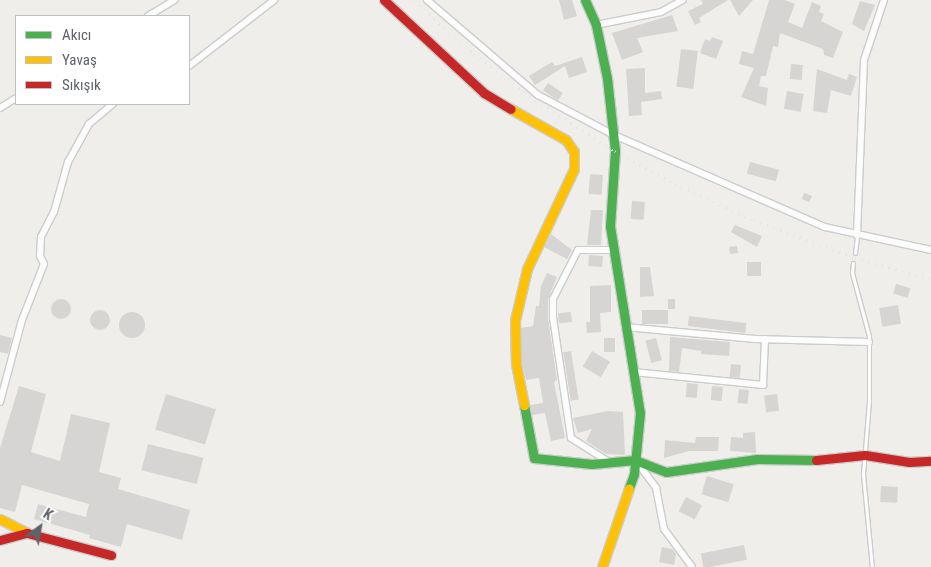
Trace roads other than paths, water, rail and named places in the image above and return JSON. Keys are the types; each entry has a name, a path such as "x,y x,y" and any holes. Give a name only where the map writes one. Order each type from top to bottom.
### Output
{"street":[{"path":"150,15 174,0"},
{"path":"190,65 274,0"},
{"path":"384,0 484,93 566,140 574,152 574,169 527,269 515,320 516,364 534,458 565,463 635,460 666,472 757,459 800,462 865,455 909,462 931,461"},
{"path":"427,0 538,94 614,135 826,227 931,250"},
{"path":"585,0 596,25 614,135 610,226 640,413 634,474 602,567"},
{"path":"596,25 661,12 683,0"},
{"path":"857,235 864,60 884,0"},
{"path":"0,108 15,99"},
{"path":"0,402 22,320 44,264 40,256 41,237 54,212 68,162 89,124 112,105"},
{"path":"610,462 571,438 553,318 553,299 578,250 614,250"},
{"path":"626,327 765,339 869,342"},
{"path":"633,372 763,386 765,339"},
{"path":"635,460 656,488 664,529 692,567"},
{"path":"0,519 27,534 111,555"},
{"path":"0,540 27,534"}],"lane":[{"path":"855,252 857,235"},
{"path":"853,264 852,273 860,295 869,342 869,401 863,474 872,567"}],"railway":[{"path":"413,0 474,54 524,92 615,151 675,184 754,220 855,258 931,279"}]}
